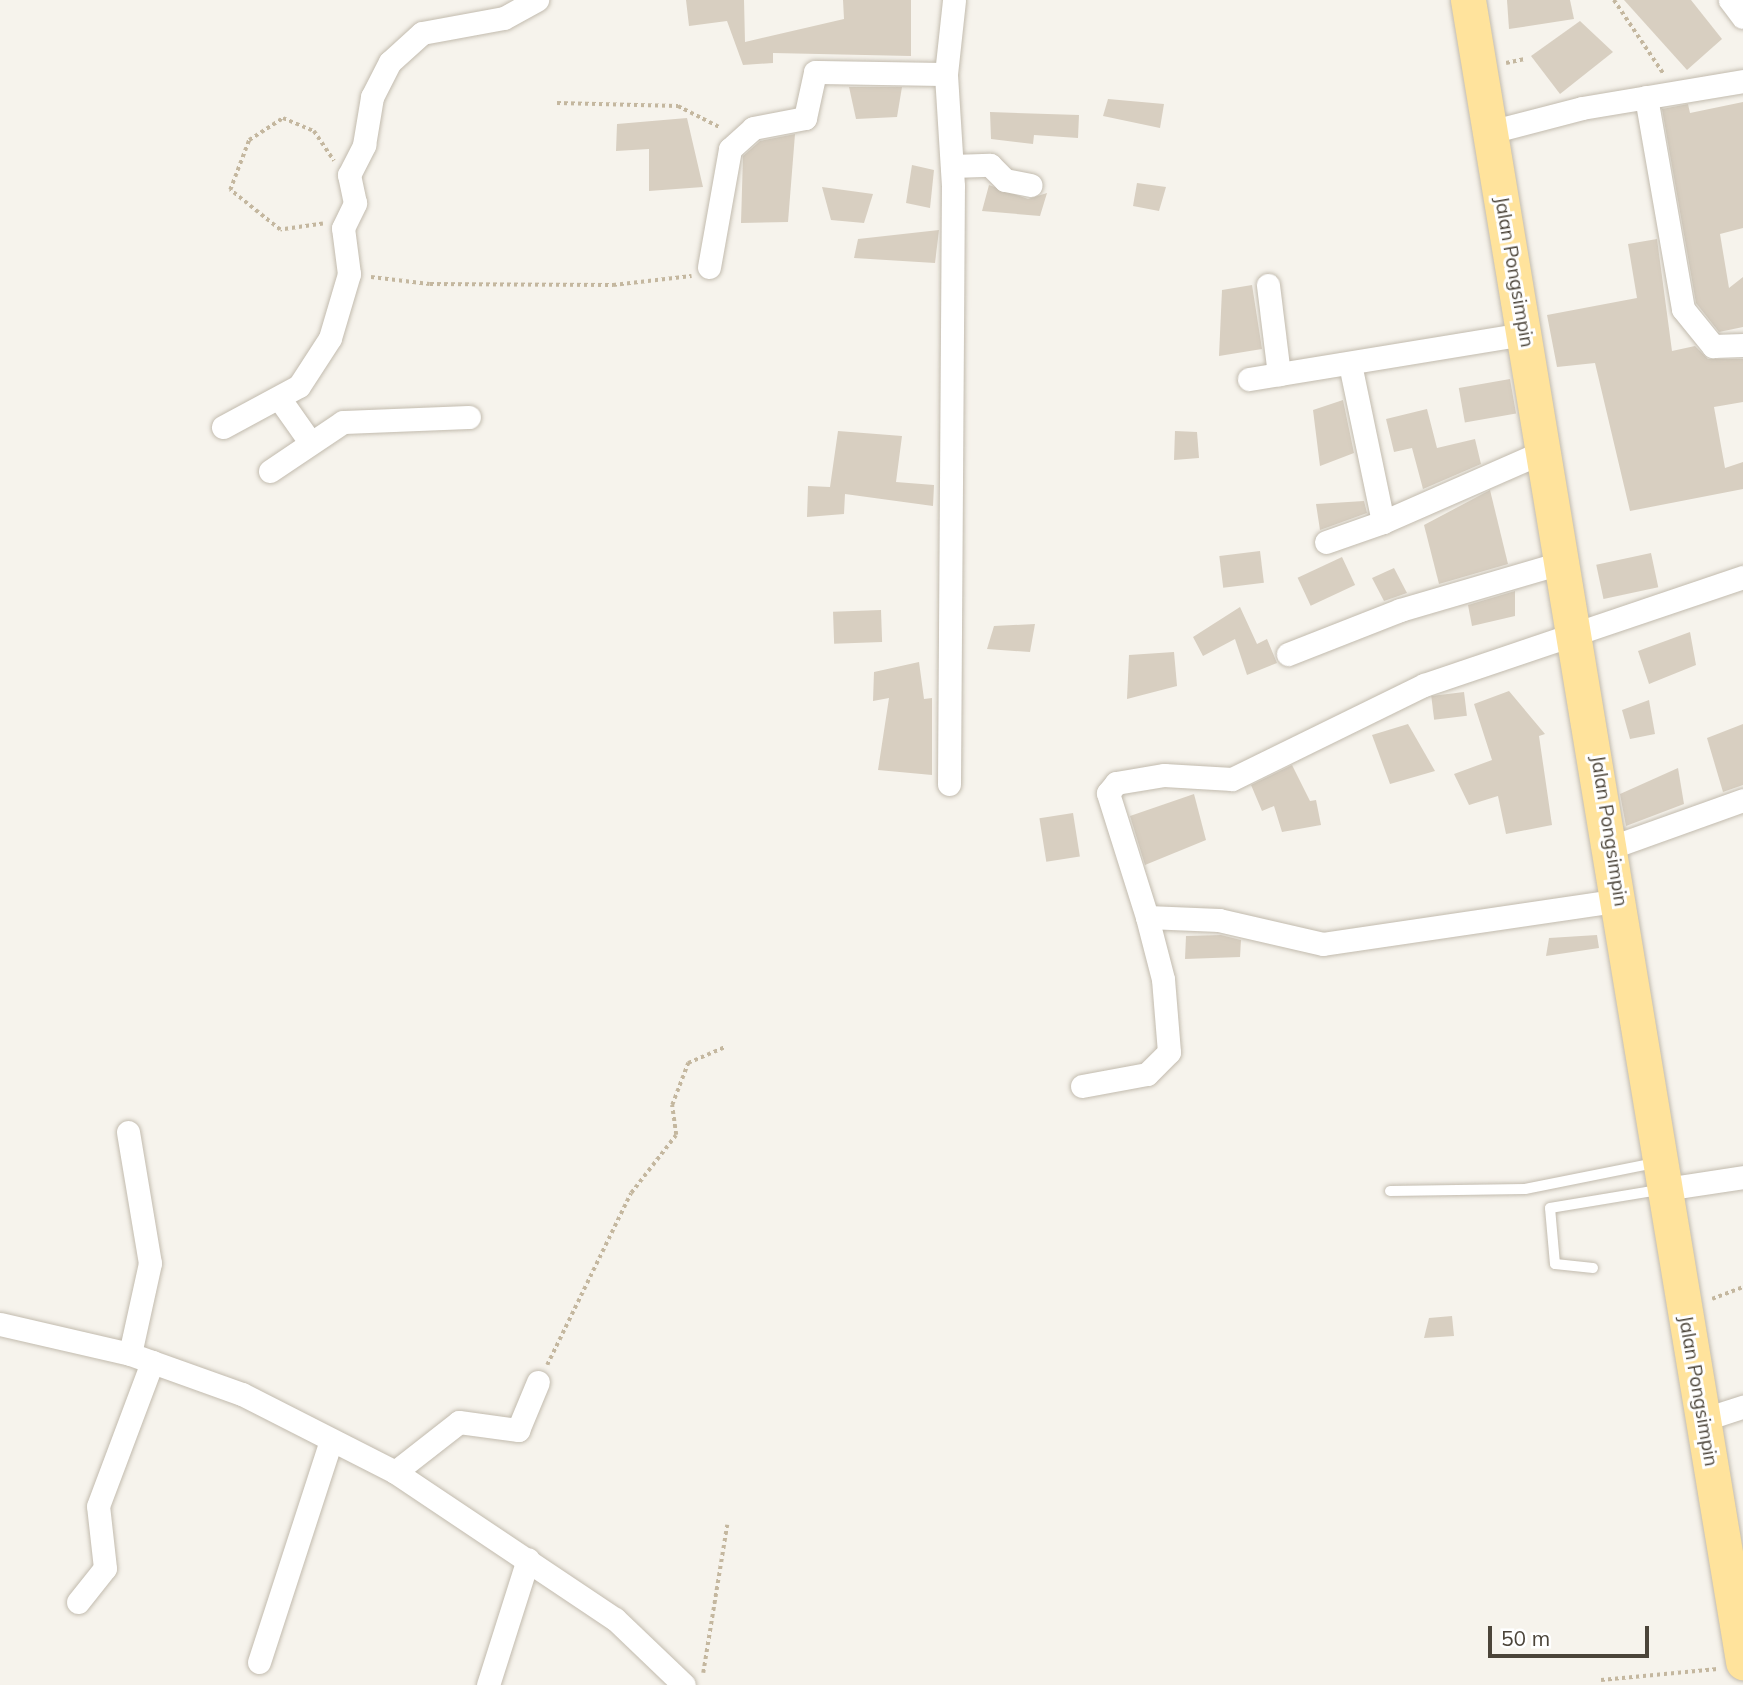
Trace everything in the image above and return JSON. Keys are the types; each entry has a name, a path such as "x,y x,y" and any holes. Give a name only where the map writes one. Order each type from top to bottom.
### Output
{"main road":[{"name":"Jalan Pongsimpin","path":"1468,0 1621,900 1663,1176 1705,1419 1736,1665"}],"street":[{"path":"223,427 299,386 320,359 349,274 343,229 355,203 349,183 364,145 372,97 399,51 429,30 504,18 537,0"},
{"path":"949,784 952,166 946,74 954,0"},
{"path":"1730,0 1743,17"},
{"path":"709,267 725,161 737,138 757,127 805,118 815,72 946,74"},
{"path":"1490,132 1646,97 1743,81"},
{"path":"1646,97 1685,313 1713,345 1743,345"},
{"path":"952,166 990,164 1004,180 1031,185"},
{"path":"1268,285 1279,374"},
{"path":"1249,379 1525,334"},
{"path":"1350,364 1383,522"},
{"path":"279,398 310,442"},
{"path":"270,471 343,422 469,417"},
{"path":"1326,542 1383,522 1545,451"},
{"path":"1287,654 1400,610 1564,562"},
{"path":"1082,1086 1147,1074 1169,1052 1163,979 1147,916 1108,805 1116,783 1164,775 1233,779 1423,685 1743,578"},
{"path":"1612,847 1743,800"},
{"path":"1147,916 1219,920 1323,944 1621,900"},
{"path":"128,1132 150,1263 130,1354"},
{"path":"1663,1176 1743,1177"},
{"path":"0,1324 130,1354 258,1401 395,1472 615,1619 684,1685"},
{"path":"78,1602 105,1569 98,1506 152,1362"},
{"path":"395,1472 464,1420 518,1430 538,1382"},
{"path":"1705,1419 1743,1407"},
{"path":"260,1662 331,1440"},
{"path":"488,1685 528,1559"}],"lane":[{"path":"1390,1192 1525,1189 1663,1176"},
{"path":"1593,1268 1555,1264 1550,1208 1663,1176"}],"path":[{"path":"1614,0 1676,92"},
{"path":"557,103 685,108 737,138"},
{"path":"343,229 312,222 280,230 230,190 249,140 283,118 314,131 349,183"},
{"path":"349,274 430,284 613,285 697,275 709,267"},
{"path":"538,1382 631,1192 676,1135 672,1105 688,1063 725,1048"},
{"path":"700,1685 727,1525"},
{"path":"1601,1679 1736,1665"}],"building":[{"path":"686,0 744,0 745,42 844,19 843,0 911,0 911,56 773,53 773,63 743,65 727,21 689,26"},
{"path":"1507,0 1570,0 1574,19 1509,29"},
{"path":"1624,0 1691,0 1722,39 1687,70"},
{"path":"1580,21 1613,52 1560,94 1531,56"},
{"path":"849,87 902,87 897,117 856,119"},
{"path":"1108,99 1164,104 1160,128 1103,116"},
{"path":"1743,102 1743,228 1720,234 1729,288 1743,277 1743,327 1719,332 1696,303 1662,109 1688,104 1690,113"},
{"path":"990,112 1079,115 1078,138 1034,135 1033,144 991,139"},
{"path":"687,118 703,187 649,191 649,149 616,151 617,124"},
{"path":"795,134 788,222 741,223 743,156 760,141"},
{"path":"912,165 934,170 930,208 906,203"},
{"path":"1137,183 1166,187 1159,211 1133,206"},
{"path":"989,185 1028,199 1047,193 1040,216 982,211"},
{"path":"822,187 873,194 864,223 831,220"},
{"path":"939,230 935,263 854,258 858,239"},
{"path":"1657,239 1672,351 1695,346 1708,359 1743,359 1743,402 1714,407 1725,468 1743,462 1743,489 1630,511 1595,363 1557,367 1547,315 1637,298 1628,244"},
{"path":"1252,285 1262,349 1219,356 1222,290"},
{"path":"1510,379 1516,413 1465,422 1459,388"},
{"path":"1343,400 1354,453 1320,466 1313,410"},
{"path":"1427,409 1437,448 1475,439 1481,464 1423,489 1412,448 1394,452 1386,419"},
{"path":"838,431 902,436 896,482 934,485 933,506 845,494 844,514 807,517 808,486 830,487"},
{"path":"1175,431 1197,432 1199,458 1174,460"},
{"path":"1490,490 1508,564 1439,584 1424,525"},
{"path":"1364,501 1367,513 1320,530 1316,504"},
{"path":"1260,551 1264,583 1223,588 1219,556"},
{"path":"1651,553 1658,587 1604,599 1596,565"},
{"path":"1342,557 1355,585 1311,606 1298,578"},
{"path":"1394,568 1407,593 1384,601 1372,578"},
{"path":"1515,591 1515,616 1472,626 1468,605"},
{"path":"1240,607 1257,644 1267,639 1277,663 1247,675 1235,639 1203,656 1193,637"},
{"path":"881,610 882,642 834,644 833,612"},
{"path":"1035,624 1030,652 987,649 994,626"},
{"path":"1690,632 1696,665 1649,684 1638,651"},
{"path":"1174,652 1177,686 1127,699 1129,655"},
{"path":"919,662 924,699 932,698 932,775 878,770 889,698 873,701 874,672"},
{"path":"1509,691 1545,734 1539,736 1552,825 1506,834 1498,796 1469,805 1454,774 1492,760 1474,704"},
{"path":"1464,692 1467,716 1434,720 1431,696"},
{"path":"1649,700 1655,734 1630,739 1622,710"},
{"path":"1408,724 1435,771 1390,784 1372,735"},
{"path":"1743,724 1743,785 1723,792 1707,738"},
{"path":"1292,765 1310,801 1316,800 1321,825 1282,832 1274,806 1262,811 1251,785"},
{"path":"1678,768 1684,804 1626,826 1620,794"},
{"path":"1194,794 1206,840 1145,865 1130,816"},
{"path":"1073,813 1080,856 1046,862 1039,818"},
{"path":"1221,935 1241,940 1240,957 1185,959 1186,936"},
{"path":"1597,935 1599,948 1546,956 1549,938"},
{"path":"1452,1316 1454,1336 1424,1338 1429,1318"}]}
